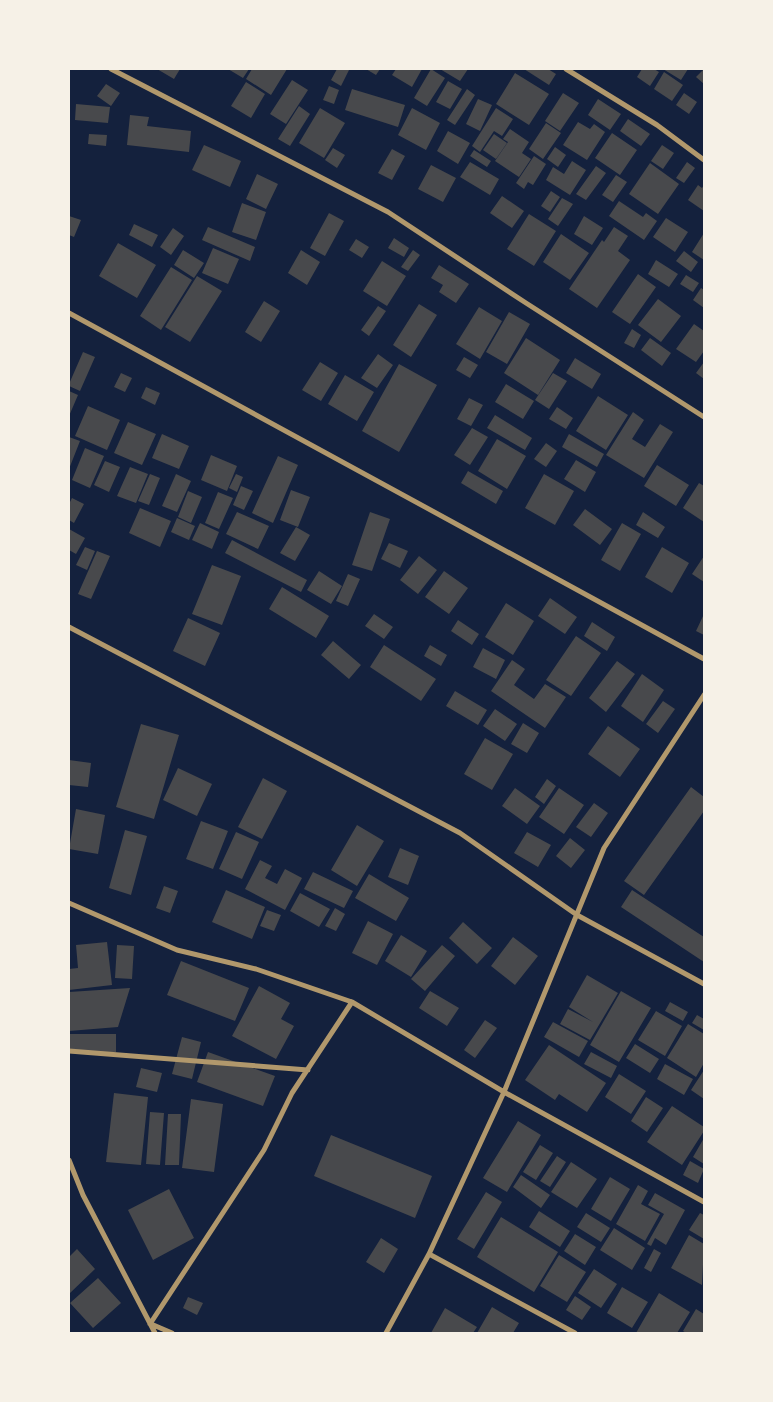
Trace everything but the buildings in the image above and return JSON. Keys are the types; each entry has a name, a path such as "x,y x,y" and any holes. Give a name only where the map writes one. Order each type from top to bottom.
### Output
{"street":[{"path":"112,69 388,212 526,304 704,417"},
{"path":"566,69 657,125 704,160"},
{"path":"69,313 704,658"},
{"path":"69,627 460,834 577,915 704,984"},
{"path":"386,1333 429,1254 504,1092 604,848 704,695"},
{"path":"69,903 177,950 256,969 352,1002 504,1092 704,1202"},
{"path":"150,1324 264,1150 292,1093 352,1002"},
{"path":"69,1052 308,1070"},
{"path":"69,1160 83,1195 155,1333"},
{"path":"429,1254 575,1333"},
{"path":"150,1324 172,1333"}]}
